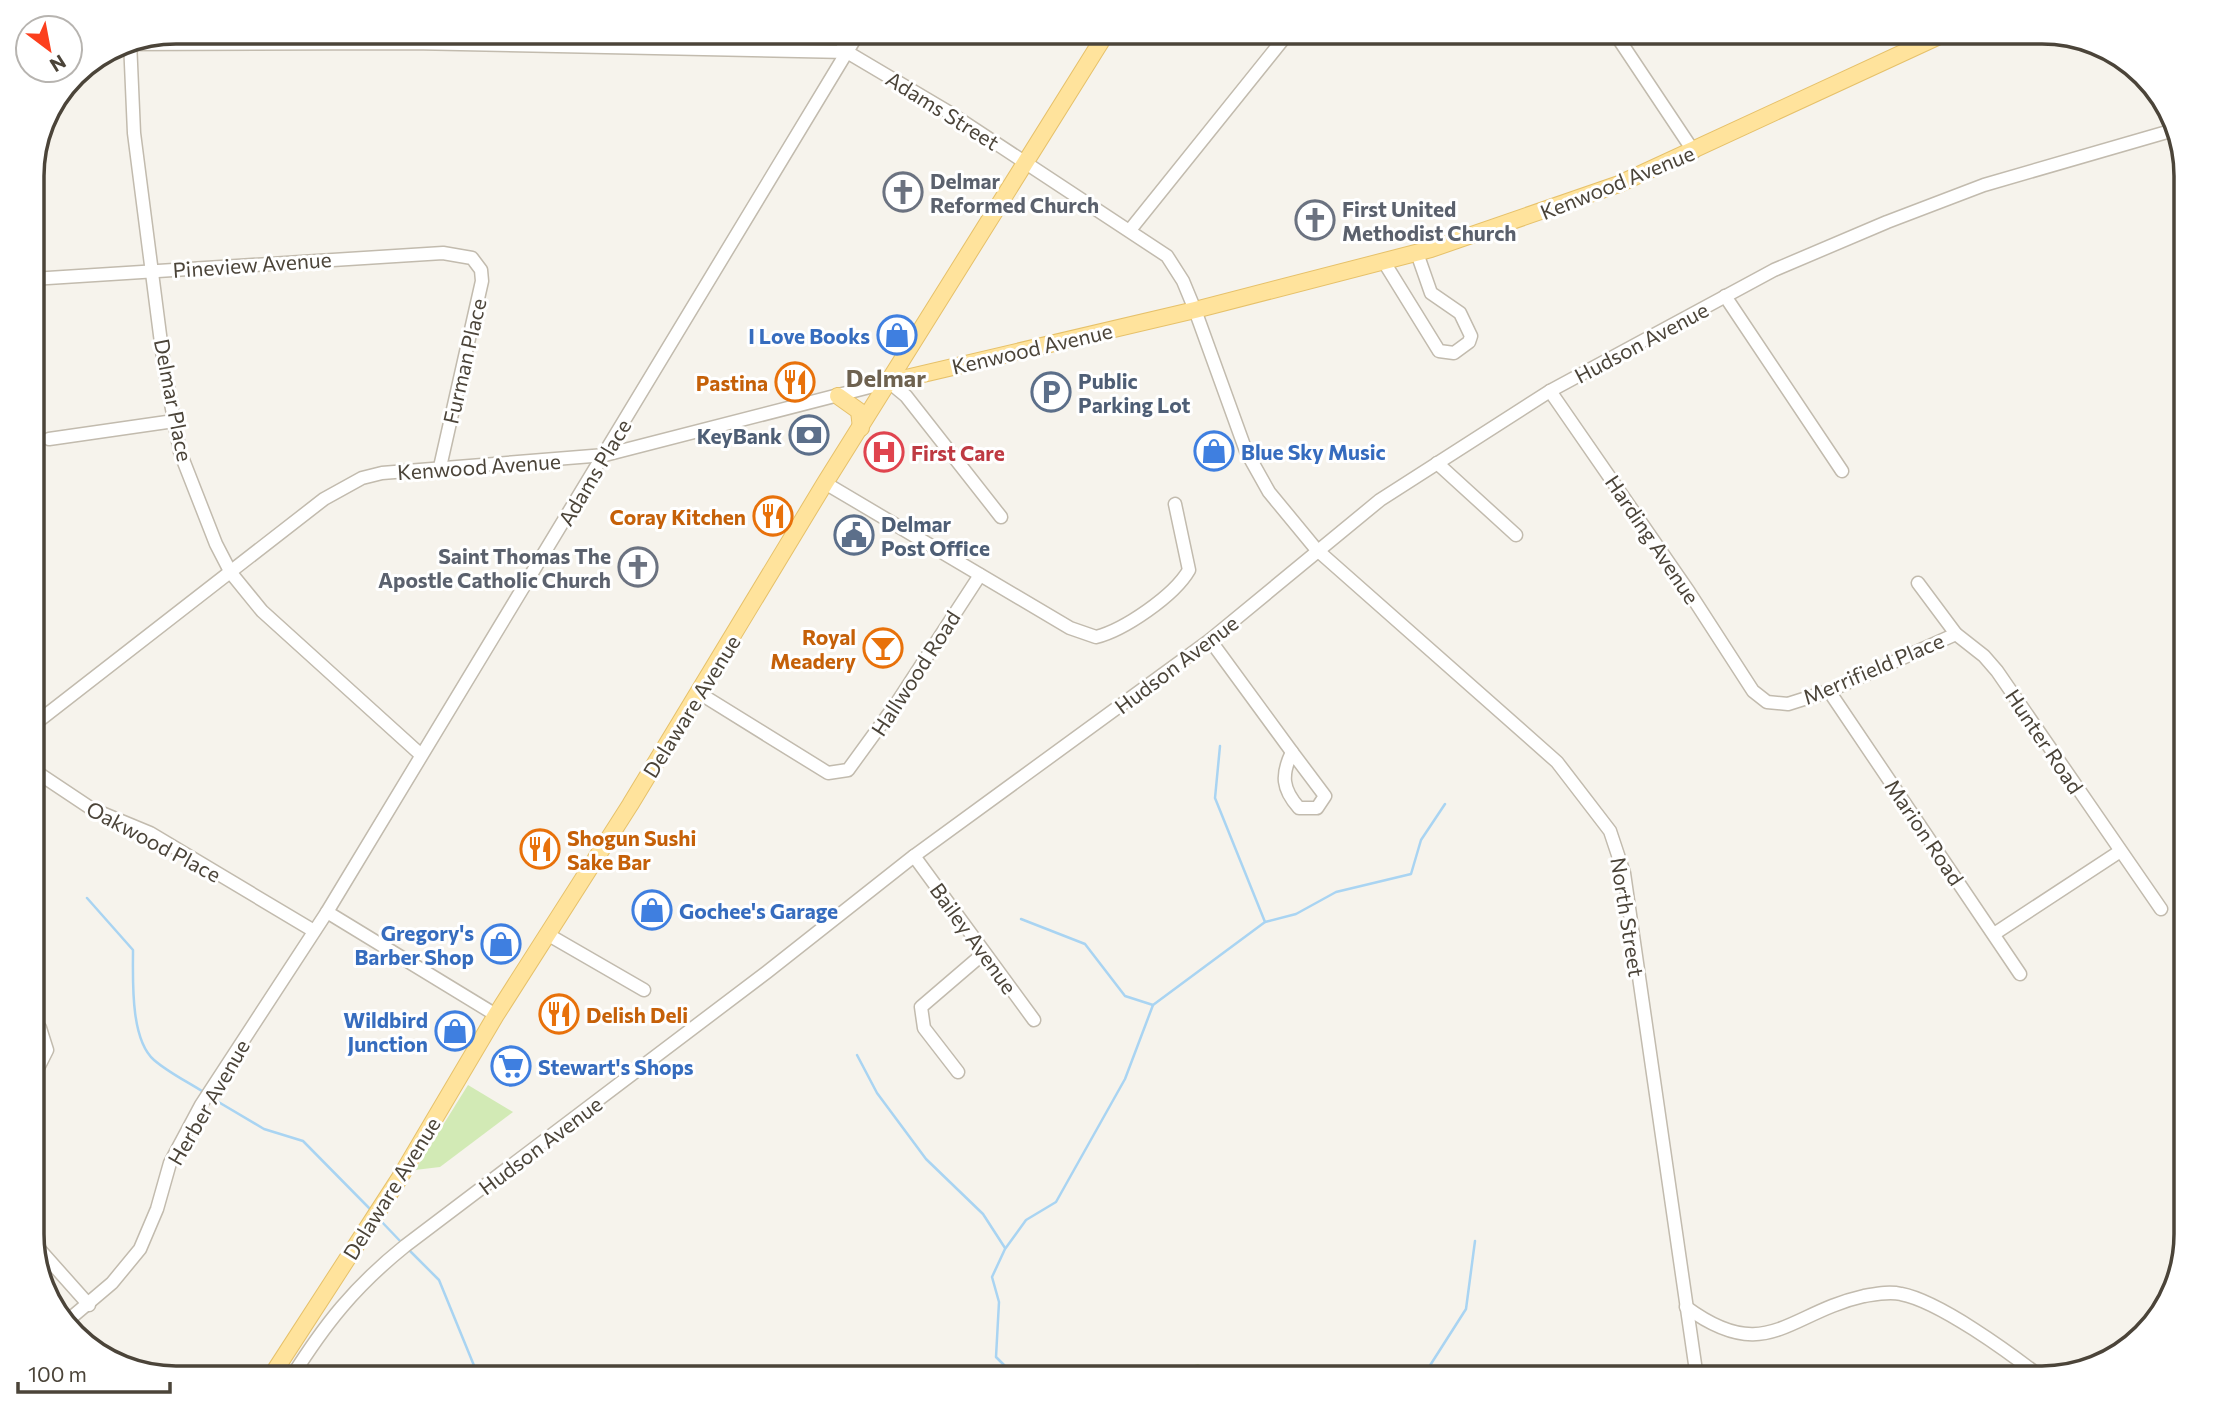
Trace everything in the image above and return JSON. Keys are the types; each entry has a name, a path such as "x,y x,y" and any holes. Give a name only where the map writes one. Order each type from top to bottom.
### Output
{"main road":[{"name":"Delaware Avenue","path":"278,1366 399,1179 496,1015 699,693 825,483 1100,44"},
{"name":"Kenwood Avenue","path":"889,382 1195,310 1384,262 1580,200 1694,152 1913,44"},
{"path":"838,396 859,411 861,428"}],"street":[{"name":"Adams Street","path":"615,44 847,52 950,113 1167,256 1183,281 1195,310 1248,456 1269,492 1312,545"},
{"path":"843,44 847,52"},
{"name":"Adams Place","path":"327,912 420,754 605,455 852,44"},
{"path":"1129,230 1279,44"},
{"path":"1622,44 1694,152"},
{"name":"Delmar Place","path":"127,53 134,133 174,421 180,452 215,544 231,573 262,611 420,754"},
{"name":"Hudson Avenue","path":"299,1366 343,1302 387,1260 757,980 914,856 1210,640 1275,589 1312,545 1380,500 1550,391 1774,270 1941,200 2167,132"},
{"name":"Pineview Avenue","path":"44,278 443,253 472,258"},
{"path":"1384,262 1439,351 1454,354 1469,342 1471,336 1460,313 1431,293 1417,253"},
{"name":"Furman Place","path":"440,467 482,281 481,270 472,258"},
{"path":"1725,296 1842,471"},
{"path":"889,382 906,396 1002,517"},
{"name":"Kenwood Avenue","path":"44,716 167,619 343,488 382,473 605,455 889,382"},
{"name":"Harding Avenue","path":"1550,391 1682,581 1753,691"},
{"path":"626,419 625,428 632,449"},
{"path":"49,439 174,421"},
{"path":"1437,463 1516,535"},
{"path":"825,483 1085,636 1107,634 1166,595 1189,570 1175,504"},
{"name":"North Street","path":"1312,545 1557,762 1609,831 1624,873 1695,1366"},
{"name":"Hallwood Road","path":"699,693 828,773 848,771 896,704 980,575"},
{"name":"Hunter Road","path":"1918,583 1956,634 1984,656 1997,671 2119,852 2161,909"},
{"name":"Merrifield Place","path":"1753,691 1776,705 1829,691 1956,634"},
{"path":"1210,640 1292,752"},
{"name":"Marion Road","path":"1829,691 2020,974"},
{"name":"Oakwood Place","path":"44,777 92,809 149,834 314,931"},
{"path":"1994,934 2119,852"},
{"name":"Bailey Avenue","path":"914,856 1034,1020"},
{"path":"327,912 496,1015"},
{"name":"Herber Avenue","path":"73,1316 112,1283 140,1249 178,1146 327,912"},
{"path":"547,933 644,990"},
{"path":"958,1072 925,1028 921,1007 984,953"},
{"path":"46,1256 89,1304"},
{"path":"1686,1307 1719,1328 1755,1335 1789,1328 1856,1298 1899,1293 1926,1300 2024,1366"}],"green space":[{"path":"468,1085 513,1112 440,1167 415,1170"}],"waterway":[{"path":"1005,1366 996,1357 999,1302 992,1277 1005,1249 1026,1220 1056,1202 1125,1079 1153,1005 1265,922 1215,798 1220,746"},
{"path":"1265,922 1296,914 1336,892 1411,874 1421,840 1445,804"},
{"path":"87,898 133,950 134,1008 146,1050 160,1065 205,1093"},
{"path":"1021,919 1085,944 1125,996 1153,1005"},
{"path":"857,1055 877,1093 926,1159 983,1214 1005,1248"},
{"path":"210,1097 264,1129 303,1141 371,1210"},
{"path":"380,1220 402,1243"},
{"path":"1430,1366 1466,1309 1475,1241"},
{"path":"409,1250 439,1280 474,1366"}],"place":[{"name":"Delmar Reformed Church","path":"903,192"},
{"name":"First United Methodist Church","path":"1315,220"},
{"name":"I Love Books","path":"897,335"},
{"name":"Pastina","path":"795,382"},
{"name":"Public Parking Lot","path":"1051,392"},
{"name":"KeyBank","path":"809,435"},
{"name":"Blue Sky Music","path":"1214,451"},
{"name":"First Care","path":"884,452"},
{"name":"Coray Kitchen","path":"773,516"},
{"name":"Delmar Post Office","path":"854,535"},
{"name":"Saint Thomas The Apostle Catholic Church","path":"638,567"},
{"name":"Royal Meadery","path":"883,648"},
{"name":"Shogun Sushi Sake Bar","path":"540,849"},
{"name":"Gochee's Garage","path":"652,910"},
{"name":"Gregory's Barber Shop","path":"501,944"},
{"name":"Delish Deli","path":"559,1014"},
{"name":"Wildbird Junction","path":"455,1031"},
{"name":"Stewart's Shops","path":"511,1066"}],"district":[{"name":"Delmar","path":"886,377"}]}
